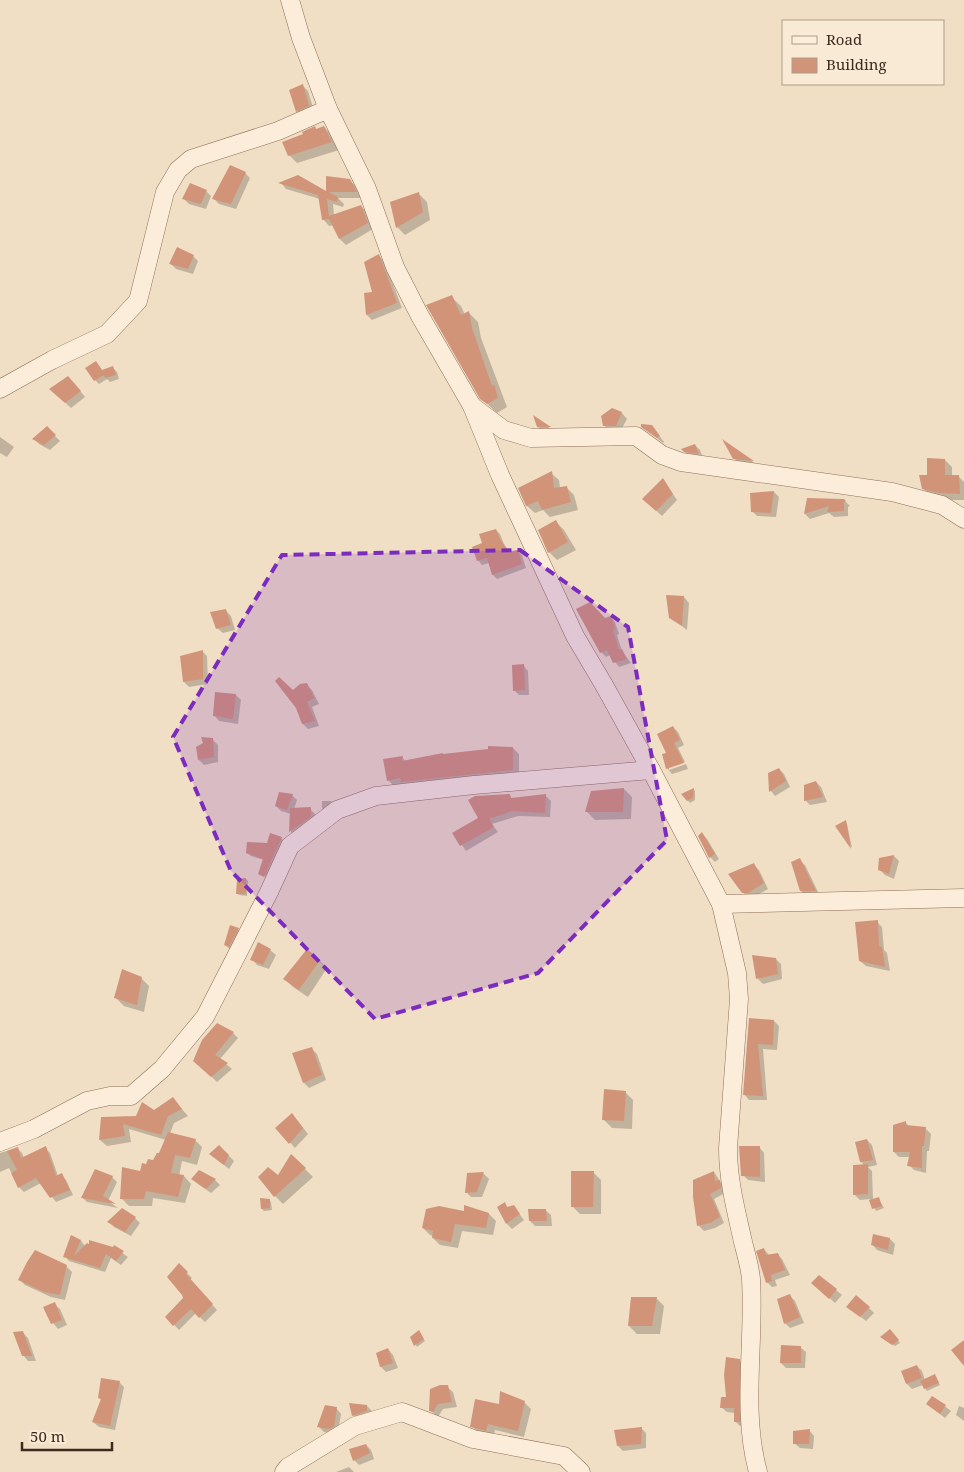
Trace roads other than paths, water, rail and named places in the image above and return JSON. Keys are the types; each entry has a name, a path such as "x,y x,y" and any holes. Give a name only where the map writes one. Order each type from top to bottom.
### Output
{"street":[{"path":"290,0 301,38 328,109 367,189 395,268 420,316 472,406 500,475 575,636 604,684 651,770 721,904 737,973 738,999 728,1138 728,1164 729,1181 751,1277 750,1428 753,1453 758,1472"},
{"path":"0,389 52,360 107,334 138,301 165,192 178,170 191,159 278,131 328,109"},
{"path":"472,406 504,430 531,438 636,436 662,456 681,462 892,492 942,505 964,520"},
{"path":"0,1142 34,1129 87,1101 110,1096 131,1096 162,1069 205,1017 269,892 290,846 337,810 376,796 474,785 651,770"},
{"path":"721,904 964,898"},
{"path":"284,1472 288,1467 355,1426 402,1412 473,1439 564,1456 581,1472"}]}
